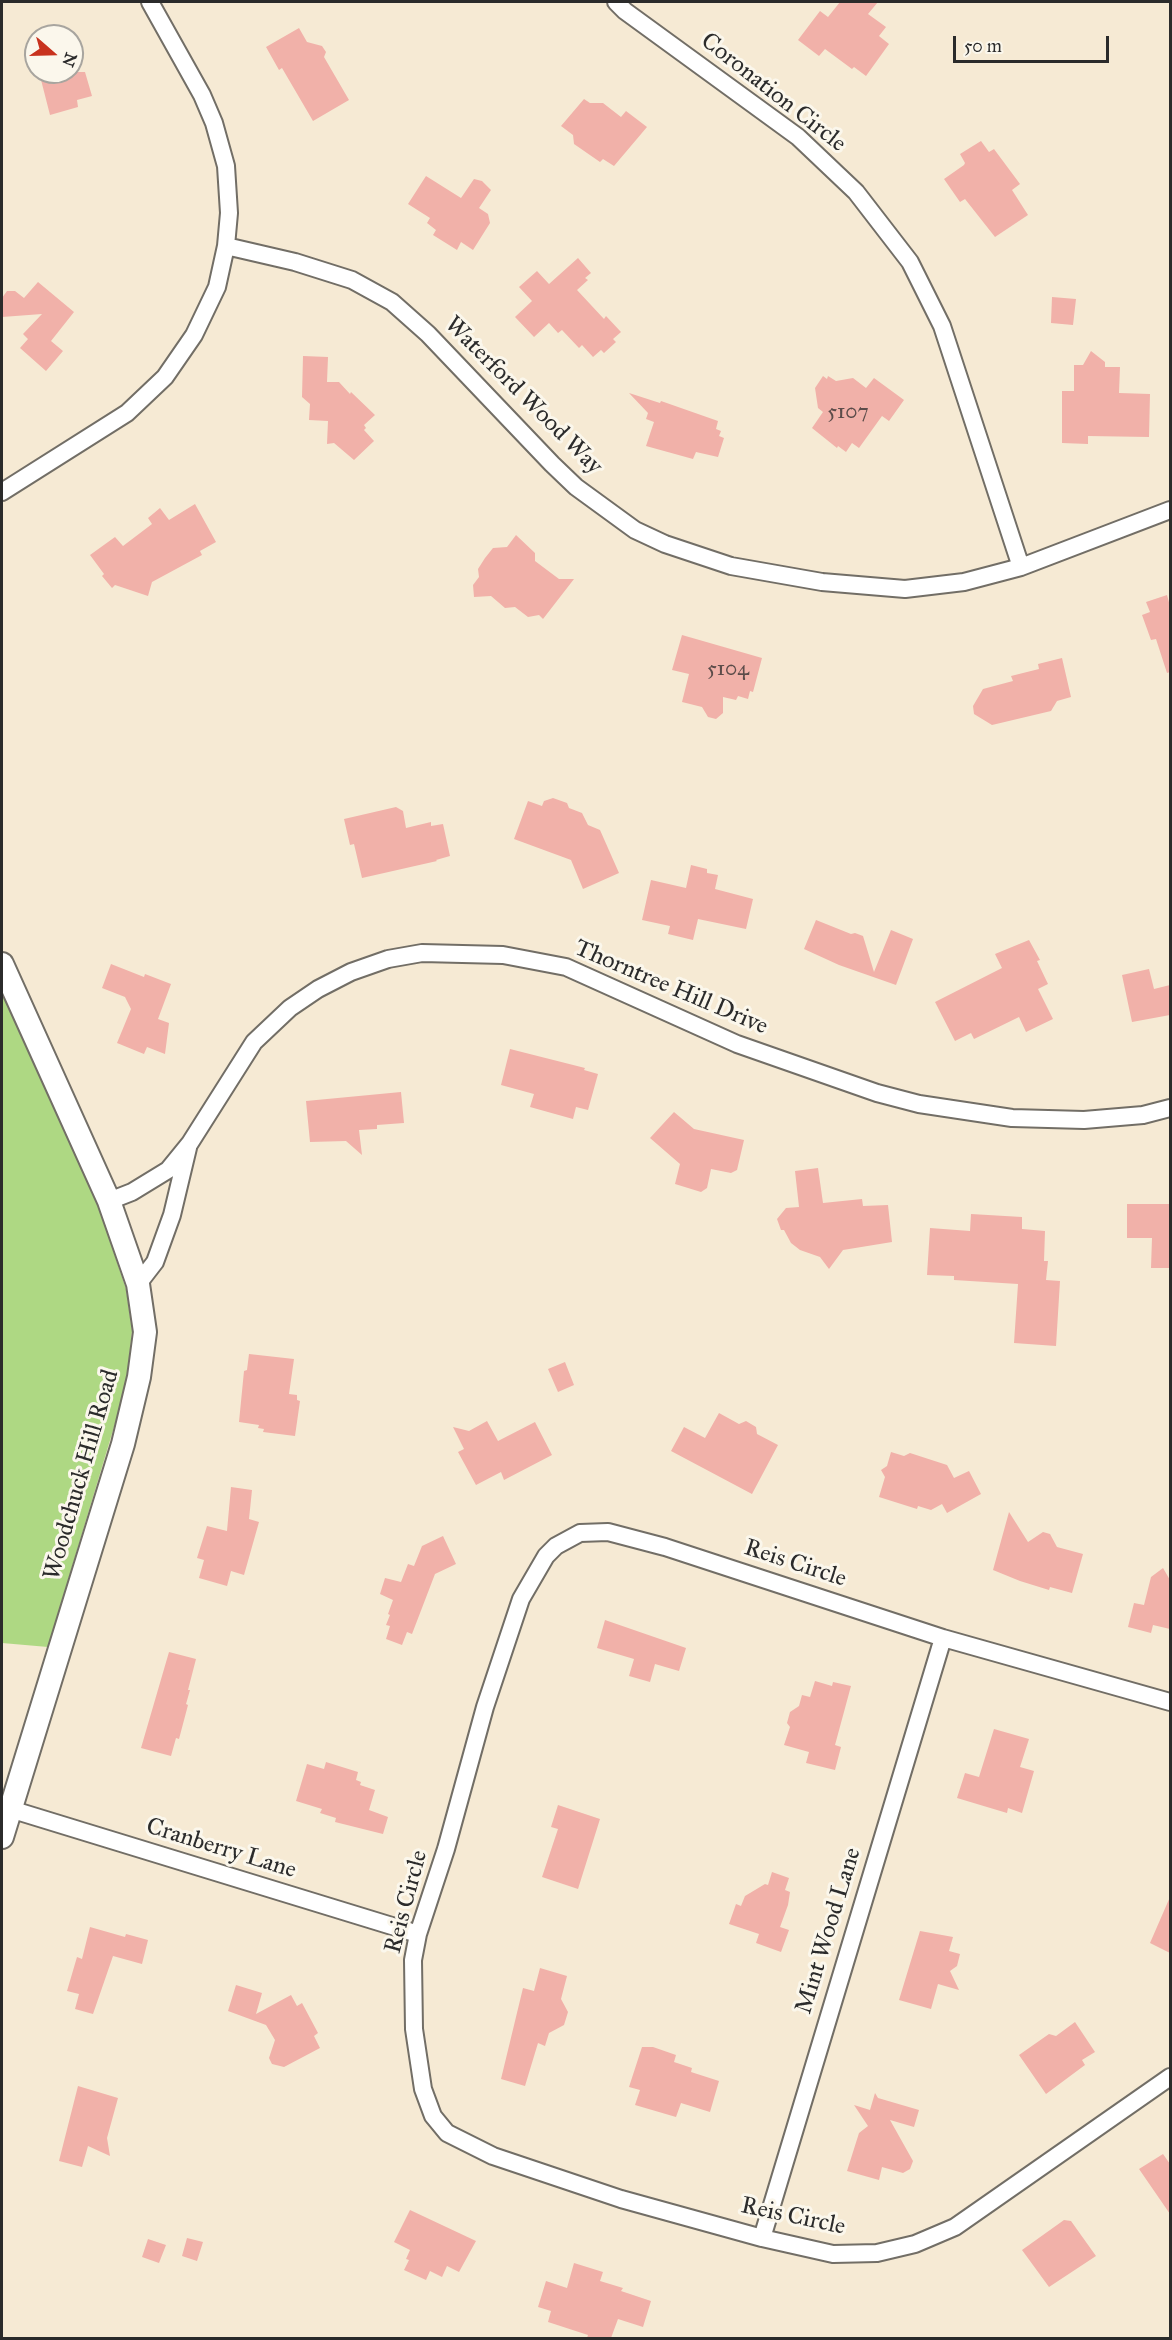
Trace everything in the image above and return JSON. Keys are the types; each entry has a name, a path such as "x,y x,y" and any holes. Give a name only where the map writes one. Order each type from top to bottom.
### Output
{"street":[{"path":"2,492 127,413 165,377 195,335 217,287 226,246 229,213 226,166 214,123 202,95 150,2"},
{"name":"Coronation Circle","path":"616,2 798,137 856,192 910,262 942,326 1021,567"},
{"name":"Waterford Wood Way","path":"226,246 296,262 352,280 392,302 428,334 576,487 635,531 665,544 731,566 822,582 905,589 964,582 1021,567 1170,510"},
{"name":"Thorntree Hill Drive","path":"109,1201 152,1181 168,1170 190,1143 254,1042 290,1008 318,989 351,972 388,959 422,953 503,955 566,967 737,1044 877,1093 919,1104 1012,1118 1083,1120 1143,1114 1170,1108"},
{"name":"Woodchuck Hill Road","path":"2,964 109,1201 138,1284 145,1332 139,1377 126,1433 2,1837"},
{"name":"Thorntree Hill Drive","path":"138,1284 155,1262 171,1219 190,1143"},
{"name":"Reis Circle","path":"1170,1702 942,1638 665,1547 608,1532 580,1533 556,1546 546,1556 521,1599 485,1707 446,1850 418,1934 414,1960 414,2029 423,2089 433,2116 447,2133 493,2156 621,2199 762,2238 833,2254 877,2253 915,2244 955,2227 1170,2077"},
{"name":"Mint Wood Lane","path":"762,2238 942,1638"},
{"name":"Cranberry Lane","path":"10,1809 418,1934"}],"green space":[{"path":"2,992 98,1205 126,1289 132,1331 126,1387 48,1647 2,1643"}],"building":[{"path":"840,2 878,2 868,14 886,27 879,36 889,44 866,76 854,67 852,69 825,49 819,56 798,40 820,11 828,17"},
{"path":"299,28 307,42 322,46 326,52 324,57 349,100 313,121 282,68 279,70 266,47"},
{"path":"85,72 92,96 77,100 78,107 50,115 42,84 84,84"},
{"path":"584,99 590,103 603,103 621,117 626,111 647,127 614,166 603,159 600,162 574,144 573,135 561,126"},
{"path":"981,141 989,152 994,149 1020,184 1012,190 1028,215 995,237 965,199 960,202 944,179 964,165 960,154"},
{"path":"426,176 461,198 474,179 482,181 491,190 479,208 488,214 490,223 473,250 461,242 457,250 433,235 436,230 427,223 430,218 408,204"},
{"path":"578,258 591,273 585,278 588,280 577,290 604,319 606,316 621,332 613,339 616,342 604,353 601,350 593,357 582,345 579,348 562,330 558,333 549,323 534,337 515,317 532,301 519,287 537,271 549,284"},
{"path":"38,282 74,312 51,341 63,351 46,371 20,348 28,339 23,334 42,314 2,317 2,298 7,291 15,291 24,298"},
{"path":"1052,297 1076,299 1073,325 1051,323"},
{"path":"1091,351 1105,362 1105,367 1120,367 1119,393 1150,394 1149,437 1088,436 1088,444 1062,443 1062,391 1074,391 1074,365 1083,365"},
{"path":"303,356 328,357 327,382 339,382 375,415 364,425 366,428 364,430 374,441 354,460 334,443 327,444 328,421 309,420 310,404 302,397"},
{"path":"823,376 836,381 853,378 866,388 874,378 904,400 889,421 882,416 859,448 852,443 846,452 838,446 837,448 812,428 823,412 818,408 815,388"},
{"path":"629,393 660,403 661,401 718,421 716,429 721,431 719,436 724,438 718,457 696,452 693,459 646,446 654,422 646,419 648,413"},
{"path":"195,504 216,542 200,551 202,555 152,582 148,596 115,585 112,588 90,555 115,537 123,546 152,524 148,518 160,508 169,520"},
{"path":"516,535 535,553 535,561 559,579 574,579 543,619 539,615 528,617 515,607 505,608 491,596 474,597 473,585 479,577 478,569 485,558 493,548 507,547"},
{"path":"1167,595 1170,606 1170,672 1167,673 1156,639 1151,640 1142,615 1150,612 1146,602"},
{"path":"682,635 762,658 753,692 750,691 748,699 738,696 736,700 723,697 723,713 716,719 708,717 702,707 682,702 689,674 672,670"},
{"path":"1062,658 1071,697 1057,701 1051,711 992,725 974,714 973,706 983,689 1013,681 1011,676 1039,669 1038,664"},
{"path":"553,798 567,803 569,808 582,813 588,825 600,830 619,873 583,889 571,860 514,839 528,801 542,806 544,801"},
{"path":"396,807 403,811 406,828 431,822 431,826 443,824 450,856 362,878 354,844 350,845 344,819"},
{"path":"691,865 707,869 707,873 718,875 715,889 753,899 746,929 698,919 693,940 668,934 670,926 642,920 651,880 686,888"},
{"path":"816,920 851,934 863,936 874,972 891,930 913,939 896,985 839,965 804,949"},
{"path":"1029,940 1040,960 1037,961 1048,984 1038,989 1053,1019 1026,1032 1019,1017 974,1039 971,1033 955,1041 935,1002 1002,968 995,954"},
{"path":"111,964 144,977 145,974 171,984 158,1019 169,1023 165,1054 147,1047 144,1054 117,1043 131,1009 125,997 102,988"},
{"path":"1149,969 1154,989 1170,985 1170,1015 1132,1022 1122,975"},
{"path":"510,1049 585,1068 584,1070 598,1074 588,1110 576,1107 573,1119 530,1107 534,1094 501,1085"},
{"path":"401,1092 404,1123 377,1125 377,1129 359,1130 362,1155 346,1141 310,1142 306,1101"},
{"path":"674,1112 694,1129 744,1140 737,1170 731,1173 711,1169 707,1188 701,1192 675,1184 680,1164 650,1138"},
{"path":"818,1168 823,1203 862,1199 863,1206 888,1205 892,1242 843,1250 829,1269 820,1257 800,1250 791,1243 784,1230 781,1230 777,1219 786,1208 799,1207 795,1171"},
{"path":"1127,1204 1170,1204 1169,1268 1151,1268 1152,1238 1127,1238"},
{"path":"971,1214 1022,1217 1022,1229 1045,1231 1044,1261 1048,1261 1046,1280 1060,1281 1056,1346 1014,1343 1018,1284 954,1280 954,1276 927,1275 930,1228 970,1231"},
{"path":"249,1354 294,1359 289,1394 297,1395 297,1400 300,1401 295,1436 263,1432 264,1429 258,1428 259,1425 239,1422 244,1371 247,1370"},
{"path":"565,1362 574,1385 558,1392 548,1369"},
{"path":"719,1413 739,1424 746,1421 756,1427 757,1434 778,1445 752,1494 671,1451 684,1427 705,1438"},
{"path":"487,1421 498,1441 535,1422 552,1455 504,1480 501,1472 476,1485 458,1452 464,1449 453,1427 469,1431"},
{"path":"891,1452 904,1456 910,1453 947,1465 954,1478 969,1471 981,1494 947,1513 942,1504 931,1510 918,1506 917,1509 879,1497 885,1477 881,1470 887,1466"},
{"path":"231,1487 252,1490 249,1519 259,1522 244,1575 231,1571 227,1586 199,1578 204,1560 197,1558 207,1526 227,1531"},
{"path":"1009,1512 1028,1542 1043,1532 1050,1534 1057,1547 1083,1554 1072,1593 1050,1587 1049,1590 993,1570"},
{"path":"443,1536 456,1564 435,1574 412,1634 407,1632 402,1645 386,1639 390,1626 386,1625 393,1600 380,1594 385,1578 401,1582 408,1564 414,1566 422,1546"},
{"path":"1163,1568 1170,1580 1170,1629 1153,1625 1151,1633 1128,1627 1134,1603 1144,1605 1151,1577"},
{"path":"605,1620 686,1648 679,1671 655,1664 650,1682 629,1676 634,1659 597,1648"},
{"path":"169,1652 196,1659 188,1690 190,1690 186,1704 188,1705 179,1739 176,1738 171,1756 141,1748"},
{"path":"815,1681 832,1686 833,1682 851,1686 835,1745 841,1747 835,1770 806,1763 809,1752 784,1745 790,1727 787,1723 790,1712 799,1706 802,1695 810,1697"},
{"path":"994,1729 1029,1739 1020,1767 1034,1771 1022,1813 1008,1808 1007,1813 957,1798 965,1773 979,1777"},
{"path":"326,1762 358,1772 356,1780 361,1782 360,1785 375,1790 369,1810 388,1817 383,1834 335,1822 336,1818 320,1813 322,1809 296,1801 307,1764 324,1769"},
{"path":"558,1805 600,1819 578,1889 542,1877 558,1829 551,1827"},
{"path":"772,1872 789,1878 785,1890 790,1892 788,1905 780,1927 789,1930 781,1952 756,1943 759,1934 729,1924 736,1904 741,1906 745,1896 765,1884 768,1885"},
{"path":"1170,1897 1170,1953 1150,1943"},
{"path":"90,1927 125,1937 126,1934 148,1940 142,1964 113,1956 93,2014 75,2009 79,1994 67,1991 77,1957 82,1959"},
{"path":"920,1931 953,1937 949,1951 960,1954 957,1966 950,1971 959,1990 938,1984 931,2009 899,2000"},
{"path":"540,1968 567,1976 561,1999 568,2012 564,2025 549,2033 545,2046 538,2043 525,2086 501,2079 523,1988 534,1991"},
{"path":"236,1985 262,1993 256,2014 291,1995 297,2006 302,2003 318,2033 314,2036 320,2048 284,2067 272,2064 269,2058 275,2040 266,2025 228,2011"},
{"path":"1075,2022 1095,2052 1082,2060 1085,2065 1046,2094 1019,2055 1049,2034 1056,2036"},
{"path":"642,2047 653,2047 676,2055 674,2062 692,2068 691,2072 719,2081 710,2112 681,2103 676,2117 635,2105 640,2090 629,2087"},
{"path":"78,2086 118,2098 107,2138 110,2156 88,2146 82,2167 59,2161"},
{"path":"875,2093 878,2098 919,2110 914,2127 890,2120 913,2161 910,2169 903,2173 882,2167 879,2180 847,2171 859,2133 868,2126 854,2105 870,2110"},
{"path":"1163,2154 1170,2164 1170,2214 1139,2169"},
{"path":"410,2210 476,2241 459,2272 447,2266 442,2277 430,2271 426,2280 404,2270 409,2260 406,2259 410,2250 394,2242"},
{"path":"1064,2220 1071,2221 1096,2256 1049,2287 1022,2250"},
{"path":"187,2238 203,2242 197,2261 182,2256"},
{"path":"148,2239 166,2245 159,2263 142,2257"},
{"path":"574,2263 603,2272 600,2281 623,2288 621,2291 651,2301 643,2327 618,2319 611,2338 587,2338 588,2335 548,2322 551,2311 538,2307 546,2281 567,2288"}]}
